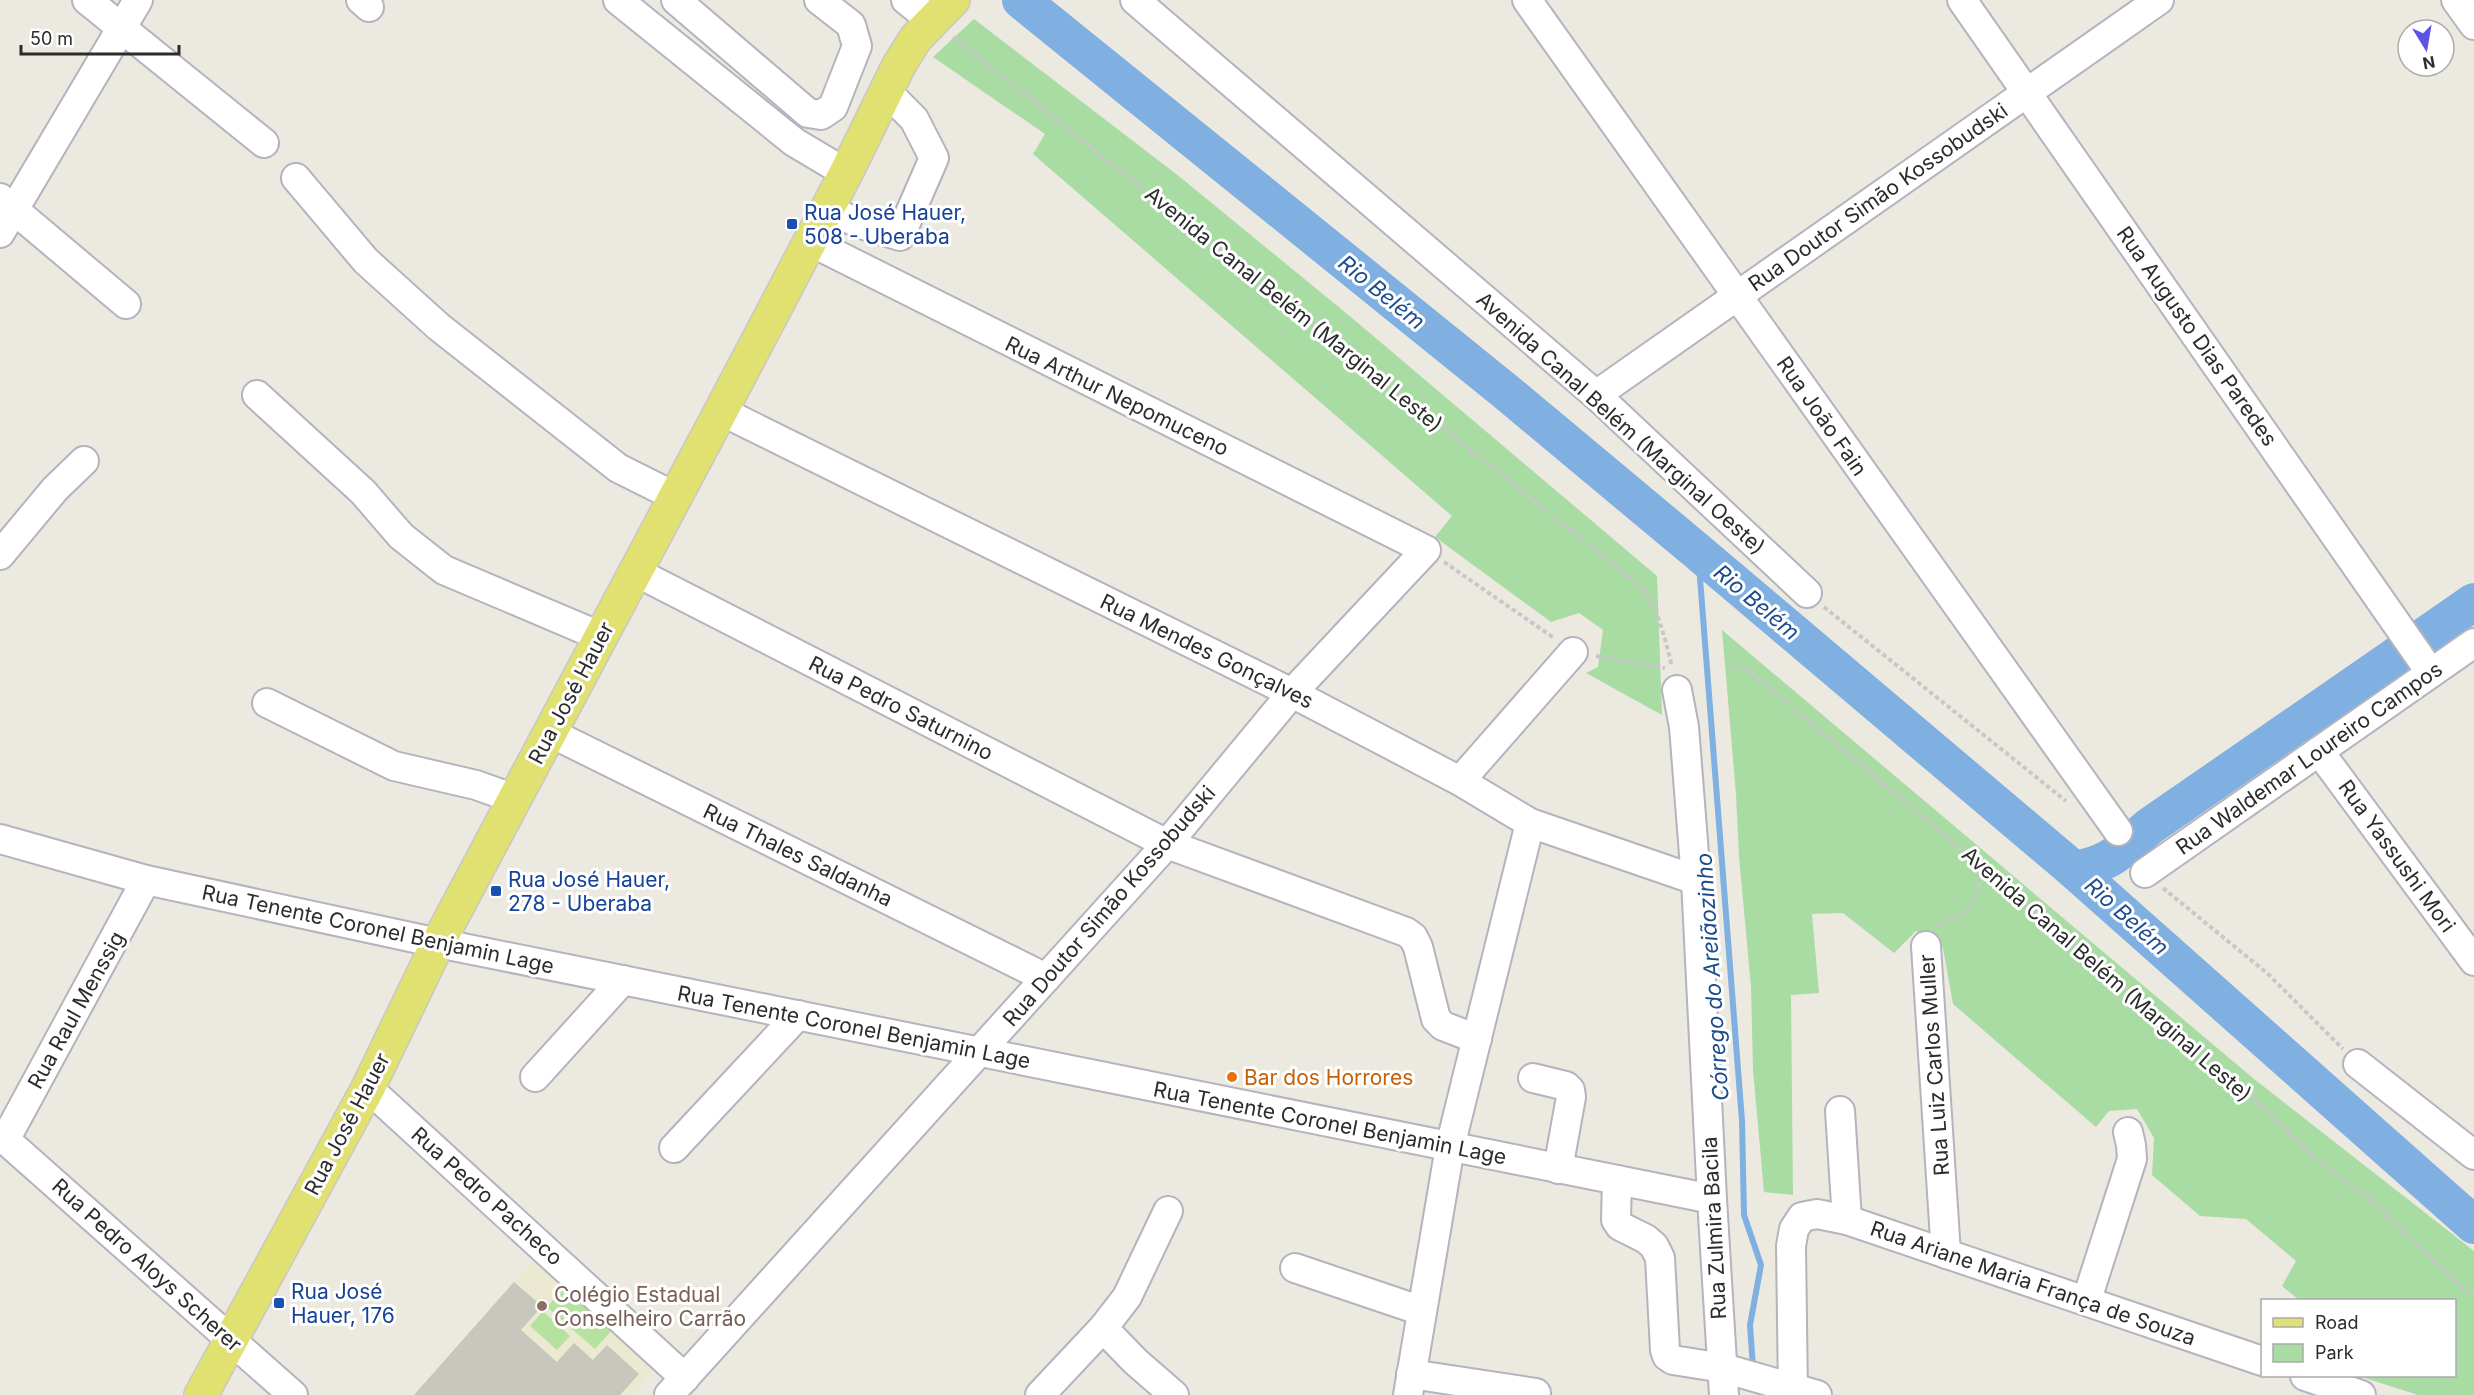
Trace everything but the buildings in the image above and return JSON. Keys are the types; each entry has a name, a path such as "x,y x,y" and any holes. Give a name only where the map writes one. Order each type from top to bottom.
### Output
{"main road":[{"name":"Rua José Hauer","path":"201,1395 368,1088 438,943 676,497 846,173 904,56 943,9"}],"street":[{"path":"87,0 264,143"},
{"path":"126,304 5,214 138,0"},
{"path":"618,0 794,142 846,173"},
{"path":"676,0 808,113 821,115 833,107 857,46 851,25 819,0"},
{"path":"906,0 943,9"},
{"name":"Avenida Canal Belém (Marginal Oeste)","path":"1135,0 1596,395 1807,593"},
{"name":"Rua João Fain","path":"1527,0 2118,831"},
{"name":"Rua Augusto Dias Paredes","path":"1962,0 2426,665"},
{"name":"Rua Doutor Simão Kossobudski","path":"1596,395 2159,0"},
{"path":"2457,0 2474,25"},
{"path":"880,278 934,158 914,119 886,91"},
{"path":"296,178 366,261 439,327 618,468 676,497"},
{"path":"826,209 861,224 900,236"},
{"name":"Rua Arthur Nepomuceno","path":"809,241 1426,550"},
{"path":"257,395 363,492 400,536 444,570 602,637"},
{"name":"Rua Mendes Gonçalves","path":"721,411 1292,693 1460,781 1530,823 1696,880"},
{"path":"0,555 55,489 84,461"},
{"name":"Rua Doutor Simão Kossobudski","path":"677,1386 1167,844 1292,693 1426,550"},
{"name":"Rua Pedro Saturnino","path":"636,572 1167,844 1406,932 1413,937 1418,948 1436,1019 1443,1026 1477,1039"},
{"name":"Rua Waldemar Loureiro Campos","path":"2145,873 2319,751 2426,665 2474,643"},
{"path":"1460,781 1573,652"},
{"name":"Rua Zulmira Bacila","path":"1675,680 1684,727 1696,880 1723,1382"},
{"path":"267,703 394,766 476,785 515,799"},
{"name":"Rua Thales Saldanha","path":"551,733 1046,978"},
{"name":"Rua Yassushi Mori","path":"2319,751 2474,961"},
{"path":"1530,823 1450,1147 1410,1384 1536,1393"},
{"name":"Rua Tenente Coronel Benjamin Lage","path":"0,839 146,880 438,943 1712,1199"},
{"name":"Rua Raul Menssig","path":"3,1138 146,880"},
{"name":"Rua Luiz Carlos Muller","path":"1926,946 1946,1254"},
{"path":"535,1077 623,980"},
{"path":"674,1148 798,1015"},
{"path":"2358,1064 2474,1155"},
{"path":"1533,1078 1566,1086 1570,1090 1571,1097 1558,1169"},
{"name":"Rua Pedro Pacheco","path":"368,1088 677,1386"},
{"path":"1840,1111 1847,1220"},
{"path":"2087,1299 2132,1159 2132,1145 2128,1131"},
{"name":"Rua Pedro Aloys Scherer","path":"3,1138 293,1395"},
{"path":"1617,1180 1616,1220 1620,1226 1646,1239 1654,1246 1660,1258 1667,1356 1723,1382 1801,1392"},
{"path":"1040,1395 1103,1328 1127,1297 1168,1211"},
{"name":"Rua Ariane Maria França de Souza","path":"1801,1392 1791,1246 1794,1229 1802,1217 1817,1214 1847,1220 2087,1299 2261,1361"},
{"path":"1295,1268 1422,1311"},
{"path":"1103,1328 1135,1361 1174,1395"},
{"path":"2308,1377 2361,1395"}],"path":[{"name":"Avenida Canal Belém (Marginal Leste)","path":"943,9 1643,588 1656,608 1675,680"},
{"path":"1426,550 1573,652 1675,680"},
{"path":"1807,593 2069,803"},
{"name":"Avenida Canal Belém (Marginal Leste)","path":"1730,667 1747,669 2224,1071 2317,1160 2366,1196 2441,1269 2474,1296"},
{"name":"Rua Luiz Carlos Muller","path":"1926,946 1929,932 1948,919 1964,914 1976,896 1981,878 1981,867"},
{"path":"2145,873 2268,974 2358,1064"}],"shaded area":[{"name":"Colégio Estadual Conselheiro Carrão","path":"536,1258 657,1366 631,1395 415,1395"}],"green space":[{"path":"974,19 1180,177 1352,318 1657,576 1662,715 1586,673 1598,667 1603,630 1579,613 1551,622 1435,537 1452,516 1033,154 1045,134 933,57"},
{"path":"1722,630 2254,1079 2474,1251 2474,1395 2418,1395 2362,1377 2456,1377 2456,1299 2298,1299 2282,1286 2296,1261 2246,1219 2200,1216 2152,1175 2154,1138 2137,1109 2109,1111 2096,1127 1953,1004 1943,948 1916,931 1894,953 1843,913 1812,914 1819,993 1791,995 1793,1195 1764,1192 1753,1070 1751,987 1739,856"},
{"path":"567,1285 614,1328 595,1349 547,1307"},
{"path":"543,1311 570,1336 557,1350 530,1326"}],"waterway":[{"name":"Rio Belém","path":"1021,0 1505,391 1698,552 2074,870 2474,1225"},
{"name":"Córrego do Areiãozinho","path":"1698,552 1742,1121 1744,1215 1761,1265 1750,1325 1753,1367"},
{"path":"2074,870 2098,864 2116,854 2150,826 2474,602"}],"place":[{"name":"Rua José Hauer, 508 - Uberaba","path":"792,224"},
{"name":"Rua José Hauer, 278 - Uberaba","path":"496,891"},
{"name":"Bar dos Horrores","path":"1232,1077"},
{"name":"Rua José Hauer, 176","path":"279,1303"},
{"name":"Colégio Estadual Conselheiro Carrão","path":"542,1306"}]}
